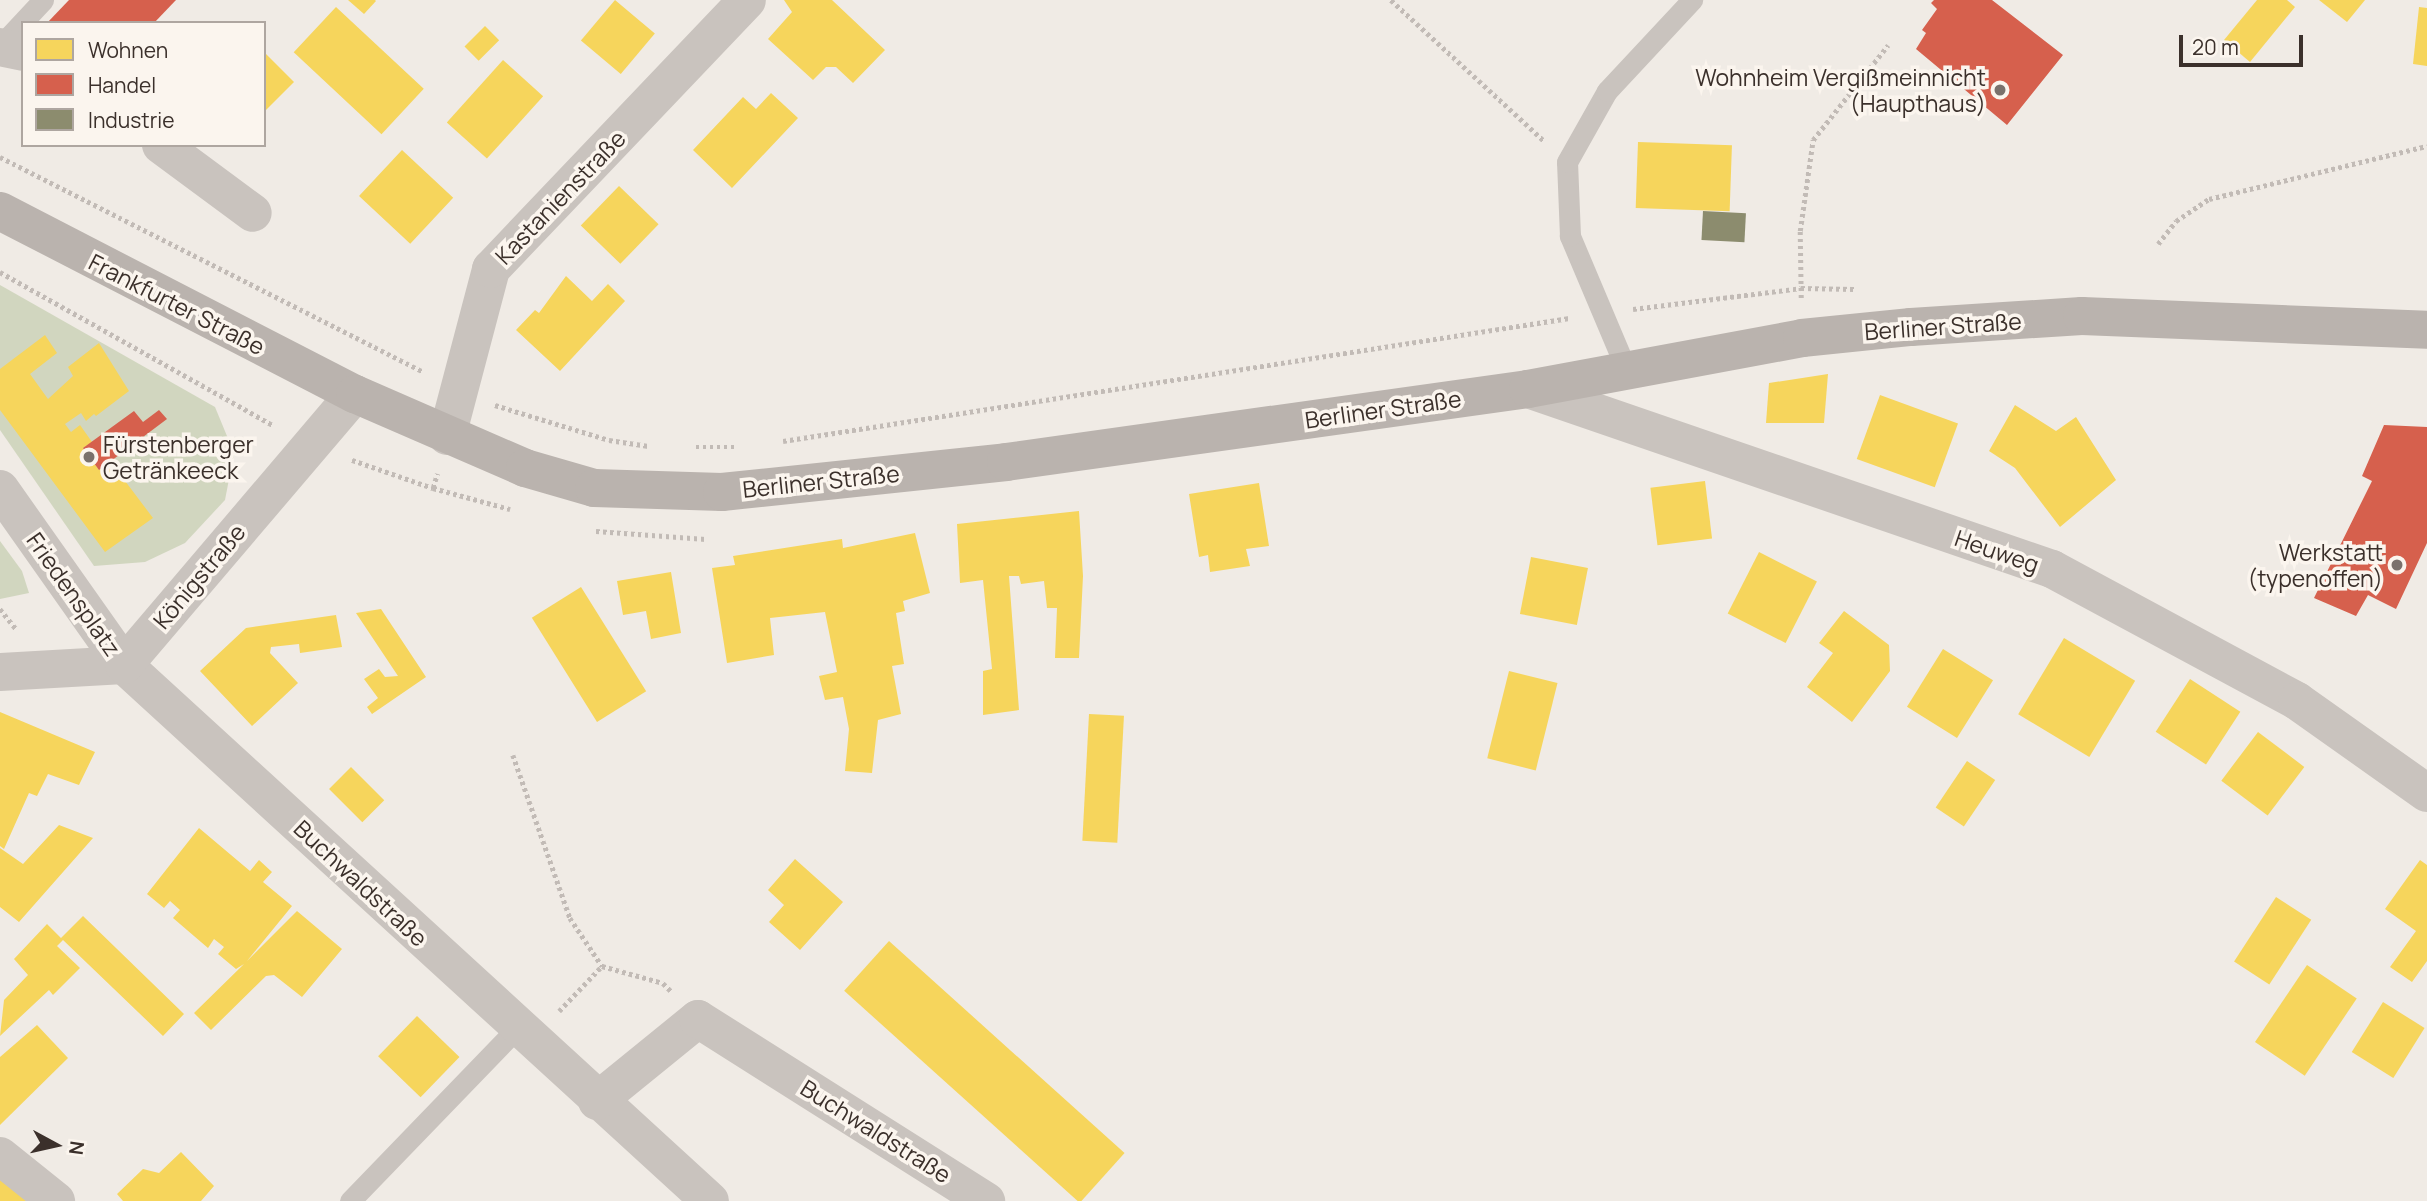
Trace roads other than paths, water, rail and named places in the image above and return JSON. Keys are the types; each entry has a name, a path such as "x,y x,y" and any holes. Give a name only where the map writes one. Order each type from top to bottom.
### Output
{"main road":[{"name":"Frankfurter Straße","path":"0,211 355,394"},
{"name":"Berliner Straße","path":"355,394 525,468 594,488 722,492 1006,462 1528,389 1802,338 2082,316 2427,330"}],"street":[{"name":"Kastanienstraße","path":"447,436 491,269 747,0"},
{"path":"0,46 21,51"},
{"path":"164,147 253,213"},
{"name":"Heuweg","path":"1528,389 2052,569 2297,701 2427,793"},
{"name":"Königstraße","path":"124,665 355,394"},
{"name":"Friedensplatz","path":"0,489 124,665"},
{"path":"0,672 124,665"},
{"name":"Buchwaldstraße","path":"124,665 597,1101 710,1201"},
{"name":"Buchwaldstraße","path":"597,1101 698,1019 986,1201"},
{"path":"0,1156 56,1201"}],"lane":[{"path":"23,21 43,0"},
{"path":"1627,371 1570,236 1567,162 1607,91 1692,0"},
{"path":"0,46 21,24"},
{"path":"350,1201 518,1027"}],"place":[{"name":"Wohnheim Vergißmeinnicht (Haupthaus)","path":"2000,90"},
{"name":"Fürstenberger Getränkeeck","path":"89,457"},
{"name":"Werkstatt (typenoffen)","path":"2397,565"}]}
